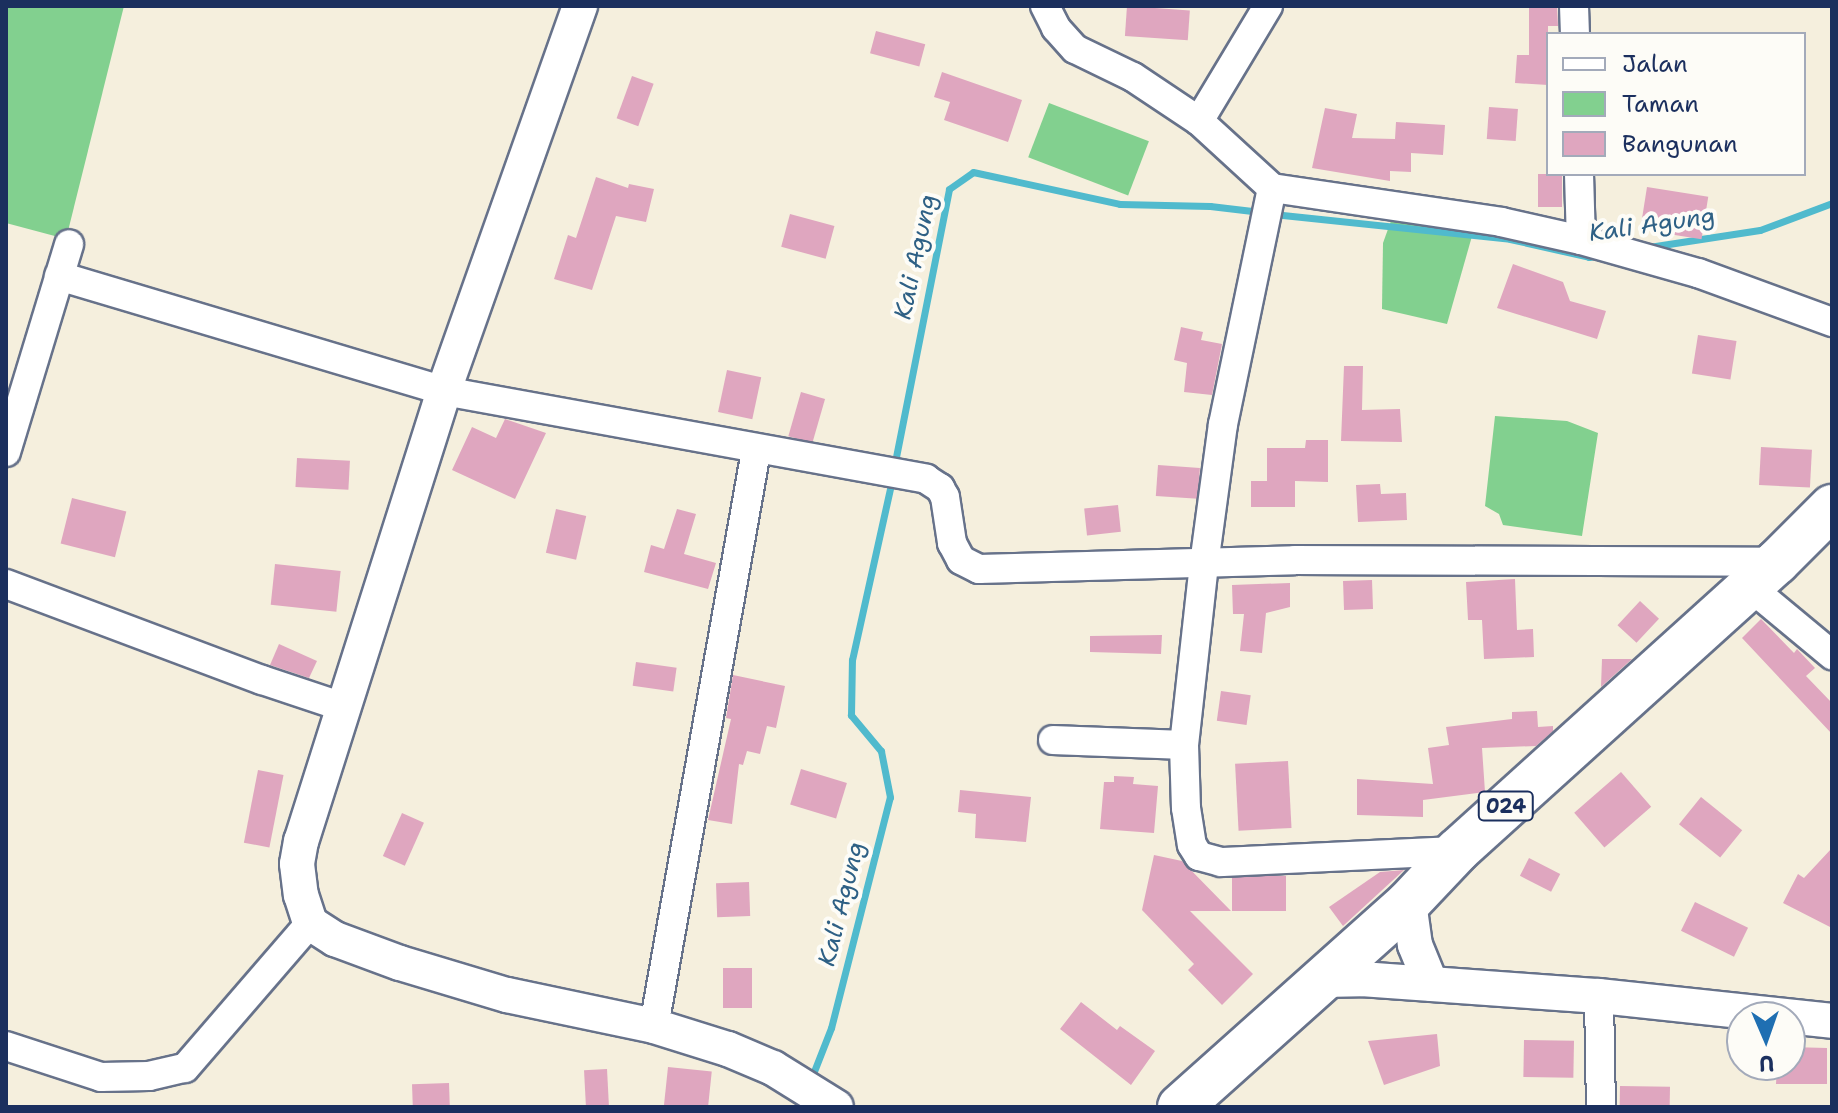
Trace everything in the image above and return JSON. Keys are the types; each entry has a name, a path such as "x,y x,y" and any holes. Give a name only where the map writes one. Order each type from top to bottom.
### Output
{"main road":[{"name":"024","path":"1180,1107 1409,902 1457,851 1763,574 1832,507"}],"street":[{"path":"580,6 444,391 301,841 297,864 310,923 335,939 400,963 507,995 654,1026 728,1049 817,1095"},
{"path":"1045,6 1056,28 1075,49 1133,77 1199,121 1272,193 1501,222 1588,242 1698,273 1832,322"},
{"path":"1199,121 1268,6"},
{"path":"1574,6 1575,32"},
{"path":"1579,176 1588,242"},
{"path":"1272,193 1223,424 1204,564 1184,745 1186,808 1192,845 1199,856 1221,862 1457,851"},
{"path":"6,452 69,244"},
{"path":"59,276 444,391 756,451 926,479 940,488 945,497 952,543 961,560 979,569 1295,560 1763,574 1832,655"},
{"path":"654,1026 756,451"},
{"path":"6,584 262,680 343,707"},
{"path":"1053,740 1184,745"},
{"path":"1409,902 1415,945 1431,984"},
{"path":"6,1046 101,1077 149,1076 185,1068 310,923"},
{"path":"1322,980 1599,996 1832,1021"},
{"path":"1599,996 1601,1107"}],"green space":[{"path":"6,6 124,6 66,239 6,223"},
{"path":"1049,103 1149,141 1128,195 1028,157"},
{"path":"1396,207 1476,222 1447,324 1382,309 1383,243"},
{"path":"1495,416 1567,421 1598,433 1582,536 1503,525 1499,514 1485,506"}],"building":[{"path":"1127,6 1190,10 1188,40 1125,36"},
{"path":"1529,6 1557,6 1558,26 1548,26 1546,32 1546,85 1515,83 1517,55 1529,55"},
{"path":"876,31 925,44 919,66 870,53"},
{"path":"942,72 1022,100 1008,142 944,120 950,102 934,97"},
{"path":"632,76 654,84 638,126 617,118"},
{"path":"1489,107 1518,109 1516,141 1487,139"},
{"path":"1325,108 1357,114 1352,138 1395,139 1396,122 1445,125 1443,155 1411,153 1411,172 1390,171 1390,181 1312,168"},
{"path":"1538,174 1562,176 1562,207 1538,207"},
{"path":"596,177 628,188 629,184 654,189 646,222 616,216 592,290 554,279 568,235 576,238"},
{"path":"1647,187 1708,197 1702,239 1640,229"},
{"path":"790,214 834,226 826,259 781,247"},
{"path":"1513,264 1563,282 1570,301 1606,311 1597,339 1497,308"},
{"path":"1181,327 1203,332 1201,340 1222,344 1212,395 1184,392 1187,363 1174,360"},
{"path":"1698,335 1737,341 1730,380 1692,374"},
{"path":"1344,366 1363,366 1362,410 1400,409 1402,442 1341,441"},
{"path":"727,370 761,377 752,419 718,412"},
{"path":"801,392 825,399 812,443 788,436"},
{"path":"505,419 546,433 515,499 452,470 472,427 496,438"},
{"path":"1306,440 1328,440 1328,482 1295,481 1295,507 1251,507 1251,481 1267,481 1267,448 1305,448"},
{"path":"1761,447 1812,450 1810,488 1759,485"},
{"path":"297,458 350,461 348,490 295,487"},
{"path":"1158,465 1200,468 1198,499 1156,496"},
{"path":"1380,484 1381,494 1406,493 1407,520 1358,522 1356,485"},
{"path":"72,498 126,512 115,557 61,544"},
{"path":"1118,505 1121,532 1087,535 1084,509"},
{"path":"556,509 586,516 576,560 546,553"},
{"path":"677,509 696,514 684,554 716,563 708,589 644,572 651,545 664,549"},
{"path":"275,564 341,571 336,612 271,605"},
{"path":"1515,579 1517,630 1533,629 1534,657 1484,659 1482,620 1468,620 1466,582"},
{"path":"1372,580 1373,609 1344,610 1343,581"},
{"path":"1290,583 1290,607 1266,613 1262,653 1240,651 1244,614 1233,614 1232,585"},
{"path":"1640,601 1659,619 1637,643 1617,625"},
{"path":"1761,619 1794,653 1797,649 1815,668 1806,676 1832,703 1832,734 1742,638"},
{"path":"1162,635 1161,654 1090,652 1090,636"},
{"path":"279,644 317,661 309,678 270,665"},
{"path":"1602,659 1632,659 1601,687"},
{"path":"636,662 677,668 673,691 633,686"},
{"path":"733,675 785,686 776,728 767,726 760,754 747,751 743,765 739,764 732,824 708,820 731,719 726,718"},
{"path":"1221,691 1251,695 1247,725 1217,721"},
{"path":"1537,711 1538,727 1553,726 1553,731 1536,746 1482,748 1485,792 1423,800 1423,817 1357,815 1357,779 1433,784 1428,748 1449,745 1446,727 1512,719 1512,712"},
{"path":"1288,761 1292,828 1239,831 1235,764"},
{"path":"801,769 847,783 836,818 790,804"},
{"path":"258,770 284,775 269,848 244,843"},
{"path":"1621,772 1651,807 1604,847 1574,813"},
{"path":"1114,776 1134,777 1133,784 1158,786 1154,833 1100,829 1104,782 1114,782"},
{"path":"960,790 1031,797 1026,842 975,838 976,814 958,812"},
{"path":"1701,797 1742,830 1720,858 1679,824"},
{"path":"402,813 424,823 405,866 383,856"},
{"path":"1832,848 1832,928 1783,903 1798,874 1804,878"},
{"path":"1154,855 1182,861 1231,911 1190,911 1253,974 1222,1005 1188,970 1194,964 1142,910"},
{"path":"1529,858 1560,874 1551,892 1520,876"},
{"path":"1404,870 1343,926 1329,907 1380,872"},
{"path":"1232,876 1286,876 1286,911 1232,911"},
{"path":"749,882 750,916 717,917 716,883"},
{"path":"1695,902 1748,928 1734,957 1681,931"},
{"path":"723,968 752,968 752,1008 723,1008"},
{"path":"1081,1002 1117,1030 1120,1026 1155,1051 1131,1085 1060,1029"},
{"path":"1437,1034 1440,1066 1384,1085 1368,1041"},
{"path":"1524,1040 1574,1041 1573,1078 1523,1077"},
{"path":"1806,1047 1827,1048 1827,1084 1776,1084 1776,1081 1806,1081"},
{"path":"668,1067 712,1072 708,1107 664,1107"},
{"path":"607,1069 609,1107 586,1107 584,1070"},
{"path":"449,1083 450,1107 413,1107 412,1084"},
{"path":"1620,1086 1670,1087 1670,1107 1620,1107"}],"waterway":[{"name":"Kali Agung","path":"894,467 949,189 973,172 1120,204 1210,206 1261,212"},
{"name":"Kali Agung","path":"1649,247 1760,230 1832,203"},
{"name":"Kali Agung","path":"1273,214 1510,239 1589,257 1597,256"},
{"name":"Kali Agung","path":"811,1079 831,1028 890,797 881,751 851,715 852,660 892,479"}]}
